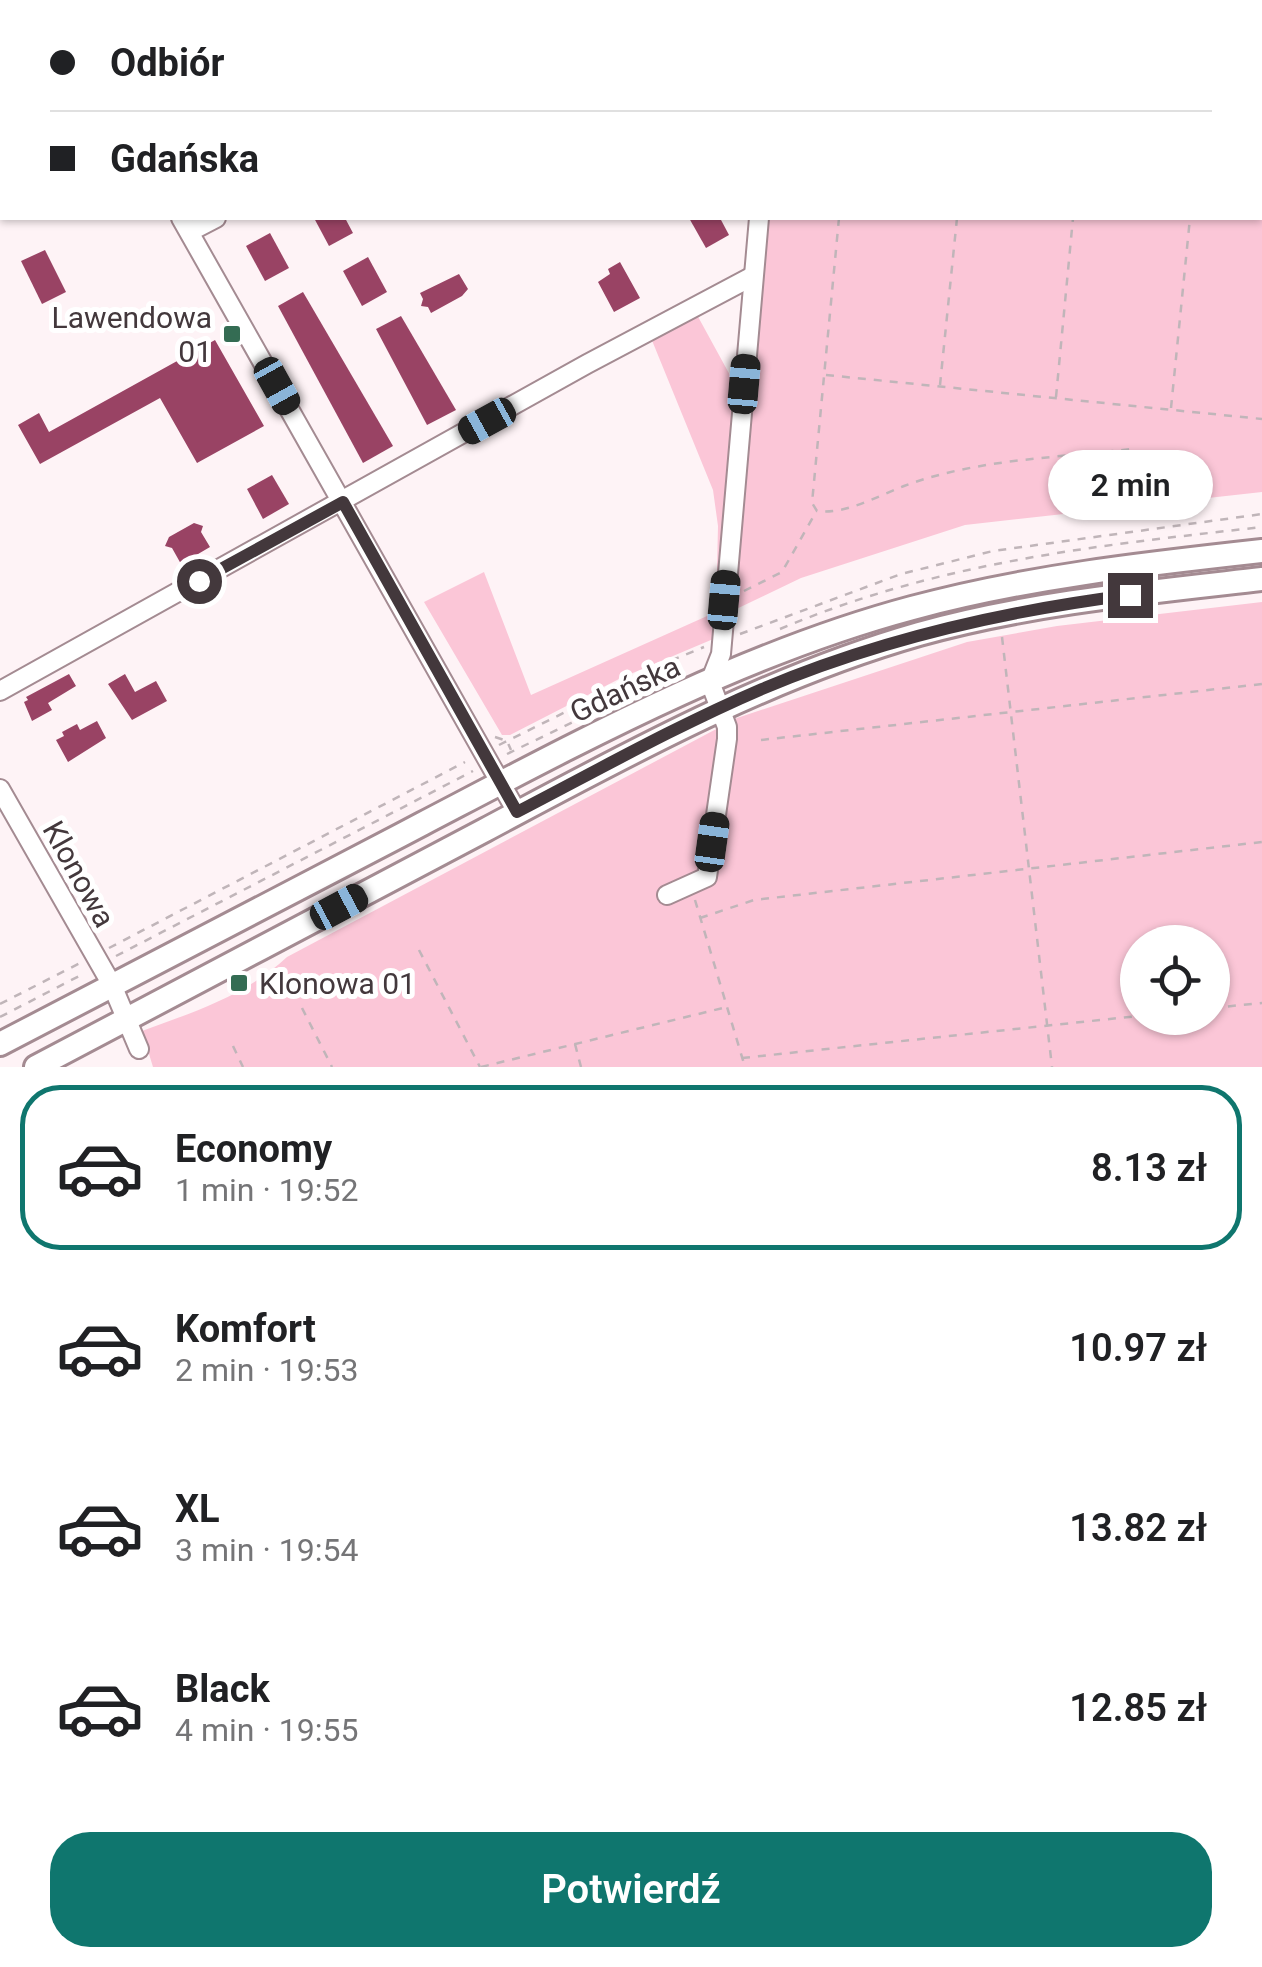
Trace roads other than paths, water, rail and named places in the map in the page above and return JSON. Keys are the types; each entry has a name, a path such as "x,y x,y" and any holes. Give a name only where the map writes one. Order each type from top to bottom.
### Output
{"main road":[{"name":"Gdańska","path":"0,1044 106,975 496,772 821,638 892,614 982,591 1097,570 1262,551"},
{"name":"Gdańska","path":"36,1067 720,708 830,664 920,634 1000,616 1262,578"}],"street":[{"path":"667,896 707,876 727,739 727,726 710,682 720,654 759,220"},
{"path":"186,224 517,812"},
{"path":"0,691 754,276"},
{"name":"Klonowa","path":"0,789 106,975"},
{"path":"106,975 139,1049"}],"place":[{"name":"Lawendowa 01","path":"232,334"},
{"name":"Klonowa 01","path":"239,983"}]}
